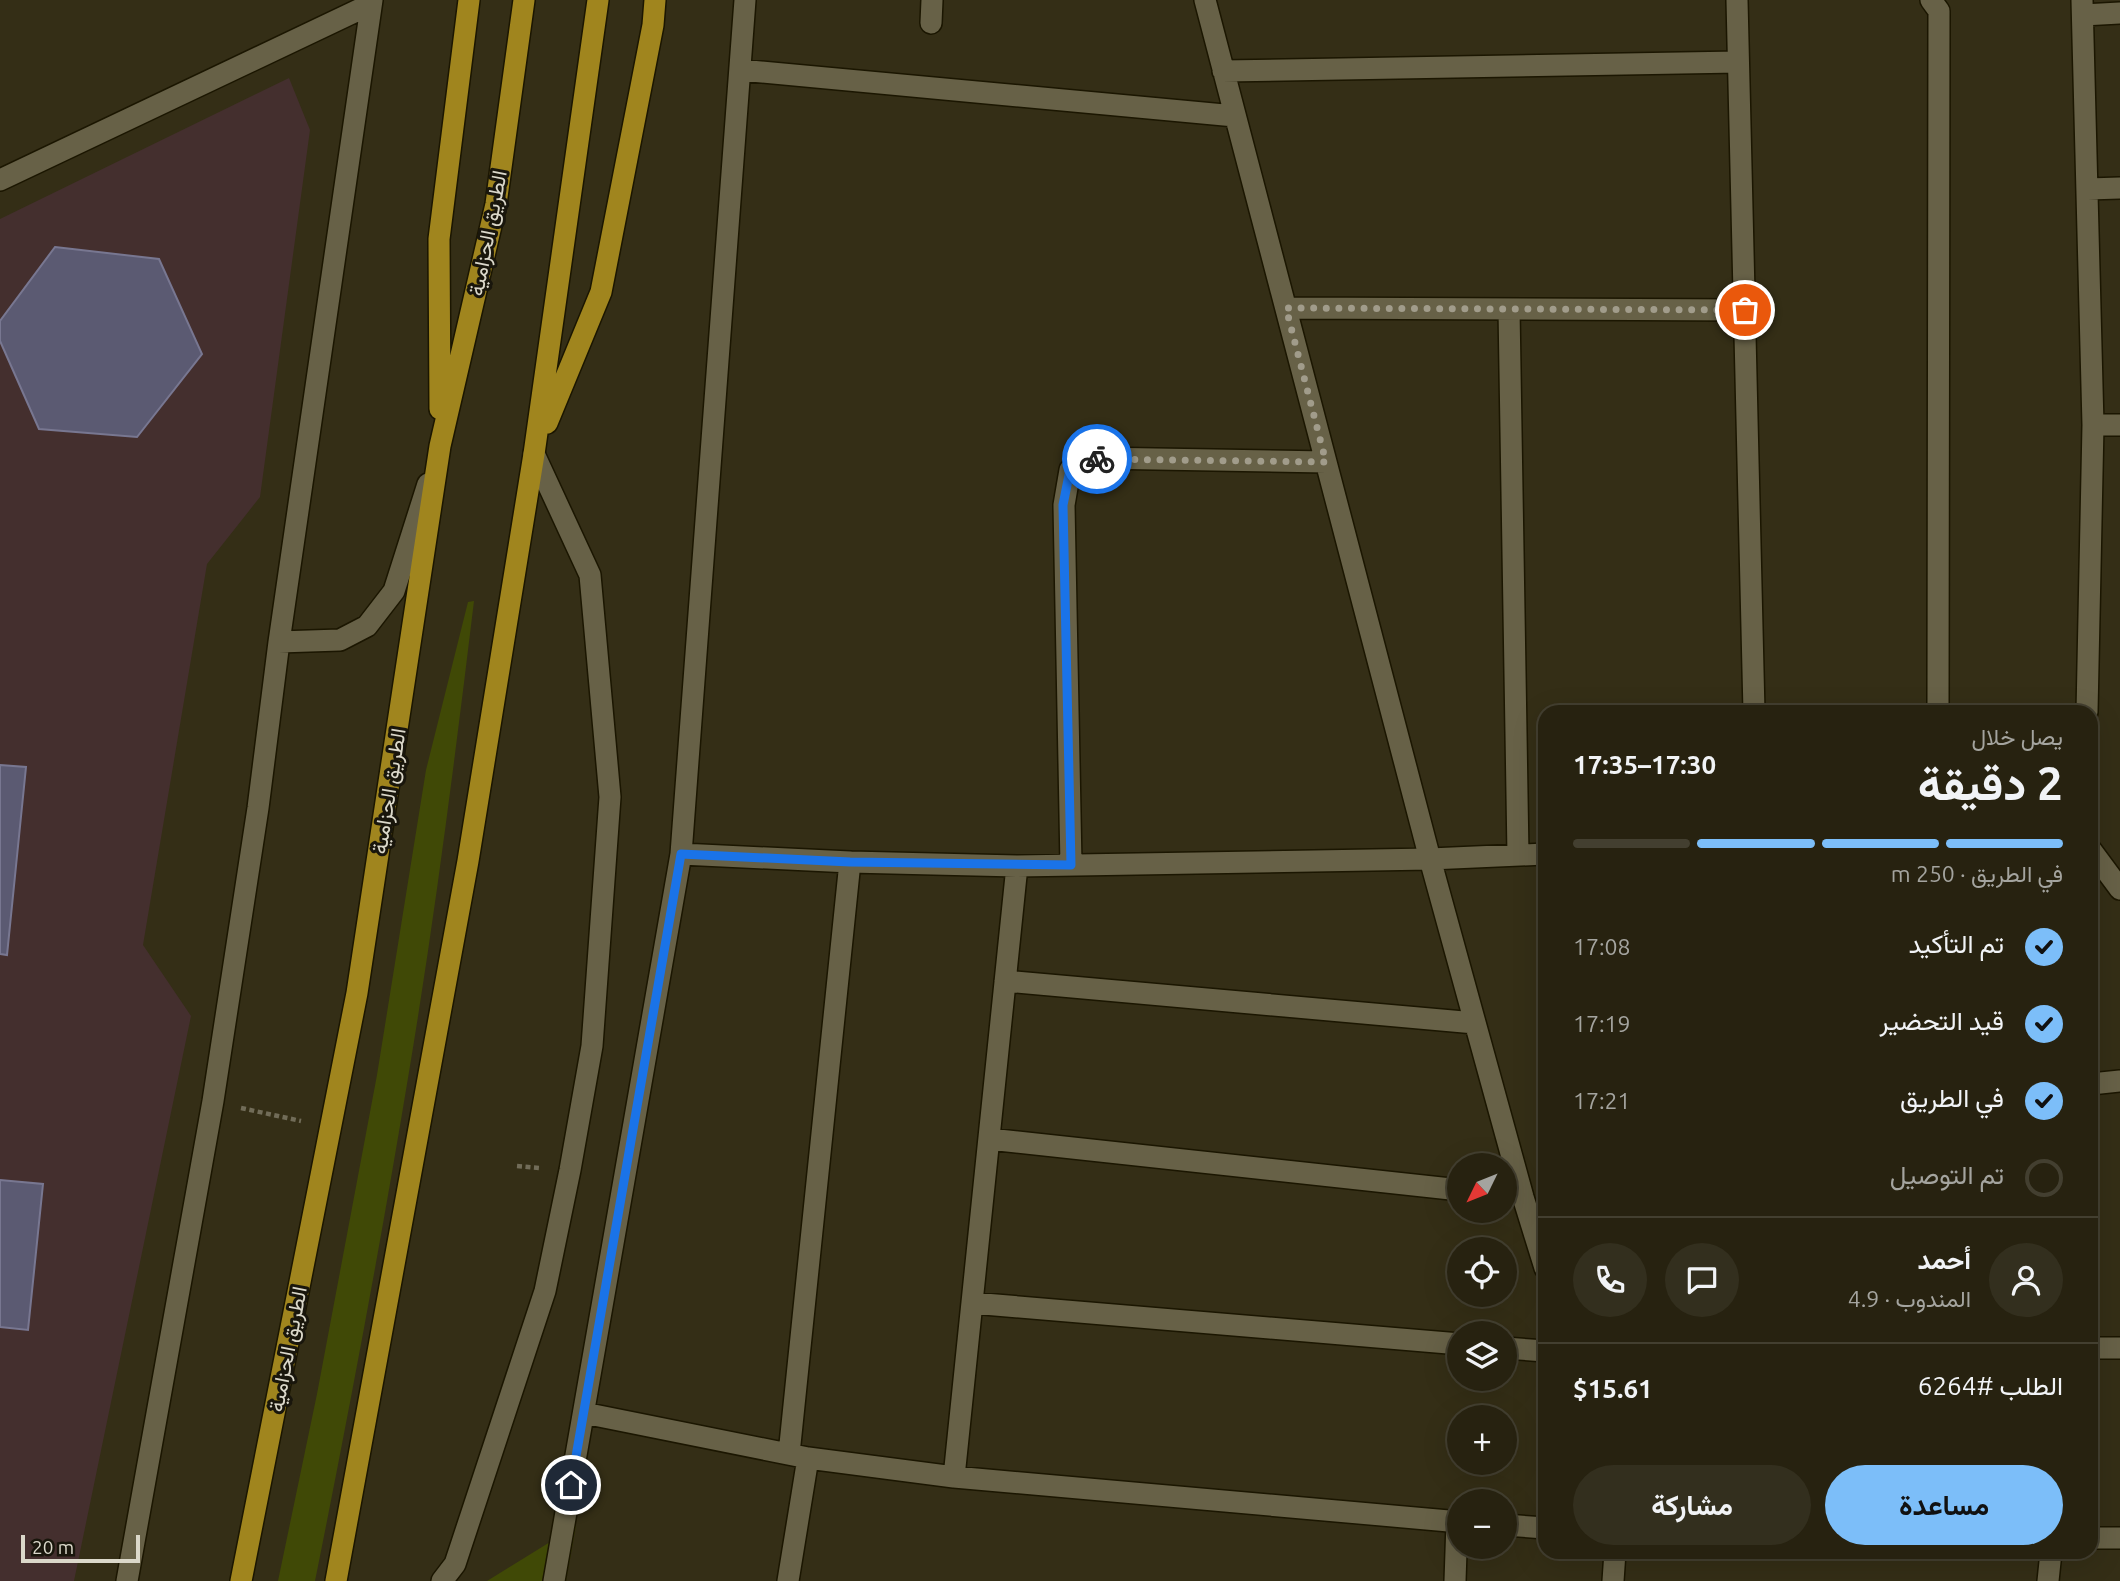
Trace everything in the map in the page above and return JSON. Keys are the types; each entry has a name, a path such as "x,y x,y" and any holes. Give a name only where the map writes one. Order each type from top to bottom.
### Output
{"highway":[{"path":"440,446 439,239 469,0"},
{"name":"الطريق الحزامية","path":"241,1581 357,993 440,446 496,204 524,0"},
{"path":"336,1581 468,861 534,454 598,0"},
{"path":"534,454 601,292 655,0"}],"street":[{"path":"554,1581 681,854 745,0"},
{"path":"931,23 932,0"},
{"path":"1205,0 1475,1023 1504,1153"},
{"path":"1737,0 1755,705"},
{"path":"1931,0 1940,11 1938,705"},
{"path":"0,180 372,2"},
{"path":"127,1581 213,1101 258,808 279,642 372,2"},
{"path":"2087,705 2093,425 2083,8 2120,13"},
{"path":"1223,71 1738,62"},
{"path":"740,70 1235,116"},
{"path":"2088,189 2120,188"},
{"path":"1286,308 1745,310"},
{"path":"1509,309 1518,855"},
{"path":"2093,425 2120,425"},
{"path":"279,642 340,640 367,626 394,591 440,446"},
{"path":"442,1581 455,1564 545,1291 592,1046 610,797 590,575 534,454"},
{"path":"1071,865 1063,505 1070,470 1097,458 1326,462"},
{"path":"681,854 1017,866 1430,859 1538,854"},
{"path":"2098,859 2120,889"},
{"path":"788,1581 850,862"},
{"path":"954,1477 1017,866"},
{"path":"1005,981 1475,1023"},
{"path":"2098,1084 2120,1082"},
{"path":"989,1139 1447,1189"},
{"path":"1517,1203 1538,1252"},
{"path":"972,1303 1447,1343"},
{"path":"2098,1348 2120,1348"},
{"path":"1517,1349 1538,1350"},
{"path":"584,1413 799,1456 954,1477 1447,1521"},
{"path":"1517,1526 1538,1527"},
{"path":"2098,1538 2120,1538"},
{"path":"1455,1581 1456,1559"},
{"path":"1613,1581 1615,1559"},
{"path":"2048,1581 2050,1559"}],"path":[{"path":"213,1101 306,1122"}],"shaded area":[{"path":"289,78 310,130 260,497 207,564 143,945 191,1016 74,1581 0,1581 0,219"}],"green space":[{"path":"474,601 444,837 409,1072 315,1581 278,1581 317,1394 377,1075 426,770 468,602"},
{"path":"576,1526 566,1581 487,1581"}],"building":[{"path":"55,247 159,259 202,354 137,437 39,429 0,341 0,321"},
{"path":"0,765 26,767 7,955 0,954"},
{"path":"0,1180 43,1184 28,1330 0,1327"}],"way so far":[{"path":"1097,459 1326,462 1286,308 1745,310"}],"route":[{"path":"571,1485 681,854 850,862 1071,865 1063,505 1070,470 1097,459"}]}
